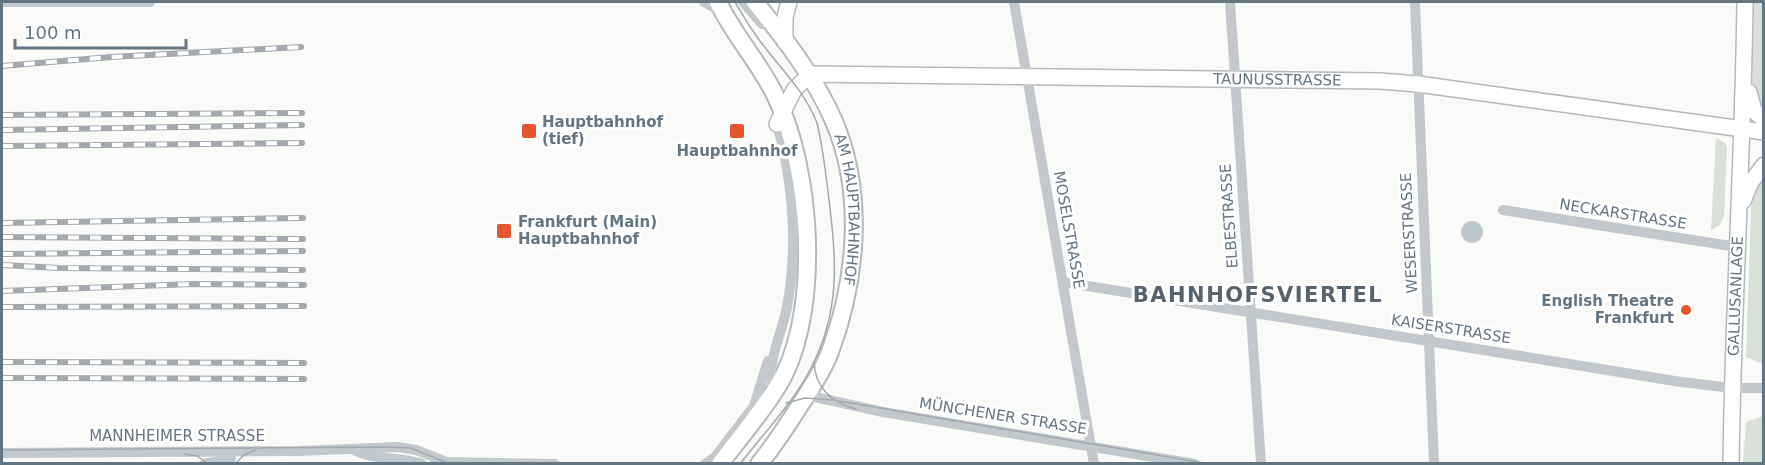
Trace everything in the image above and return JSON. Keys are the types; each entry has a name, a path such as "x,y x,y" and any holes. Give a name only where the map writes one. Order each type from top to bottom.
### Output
{"main road":[{"name":"AM HAUPTBAHNHOF","path":"754,2 810,74 833,119 844,154 853,210 854,246 842,315 821,373 777,441 759,464"},
{"path":"789,2 785,17 789,48"},
{"name":"GALLUSANLAGE","path":"1731,464 1743,129 1745,2"},
{"path":"720,464 772,393 787,368 797,339 804,298 806,249 804,209 796,155 760,68 741,42 721,7"},
{"path":"779,118 794,90 810,74"},
{"name":"TAUNUSSTRASSE","path":"810,74 1380,81 1418,84 1764,132"},
{"path":"1744,77 1754,111 1764,120"},
{"path":"1739,215 1751,182 1764,165"}],"street":[{"path":"6,2 150,2"},
{"path":"704,2 721,7"},
{"name":"AM HAUPTBAHNHOF","path":"743,2 767,29 789,48"},
{"name":"MOSELSTRASSE","path":"1014,2 1094,464"},
{"name":"ELBESTRASSE","path":"1230,2 1261,464"},
{"name":"WESERSTRASSE","path":"1416,2 1434,464"},
{"path":"772,393 771,369 787,309 791,284 793,238 786,161 779,118"},
{"name":"NECKARSTRASSE","path":"1503,210 1737,247"},
{"name":"KAISERSTRASSE","path":"1063,282 1681,382 1732,388 1764,388"},
{"path":"705,464 715,457 754,406 770,357 776,348"},
{"name":"MÜNCHENER STRASSE","path":"806,395 883,412 1195,464"},
{"name":"MANNHEIMER STRASSE","path":"2,453 233,458 389,447 416,450 446,462 555,464"},
{"name":"MANNHEIMER STRASSE","path":"353,450 375,457 403,458 422,463"},
{"path":"416,450 422,463"},
{"name":"MANNHEIMER STRASSE","path":"204,464 233,458"}],"shaded area":[{"path":"1753,2 1763,2 1763,115 1746,76"},
{"path":"1716,138 1725,143 1727,147 1724,216 1720,225 1711,230"},
{"path":"1763,172 1763,364 1746,357 1752,186"},
{"path":"1472,221 1480,224 1483,232 1480,240 1472,243 1464,240 1461,232 1464,224"},
{"path":"1763,416 1763,463 1743,463 1746,422"}],"tram line":[{"path":"735,2 759,40 800,92 817,123 823,151 834,244 832,306 820,347 804,381 787,406 740,464"},
{"path":"814,362 821,387 826,393 839,403 856,409"},
{"path":"786,403 805,398 833,400 1210,464"},
{"path":"2,450 389,447 411,448 450,464"},
{"path":"235,464 244,455 255,450"},
{"path":"185,454 197,456 209,464"}],"railway":[{"path":"2,66 111,57 301,47"},
{"path":"2,115 302,113"},
{"path":"2,130 302,125"},
{"path":"2,146 302,143"},
{"path":"2,223 303,218"},
{"path":"2,237 303,239"},
{"path":"2,254 303,251"},
{"path":"2,265 59,268 303,270"},
{"path":"2,291 194,284 304,285"},
{"path":"2,307 304,306"},
{"path":"2,362 304,363"},
{"path":"2,378 304,379"}],"place":[{"name":"Hauptbahnhof (tief)","path":"529,131"},
{"name":"Hauptbahnhof","path":"737,131"},
{"name":"Frankfurt (Main) Hauptbahnhof","path":"504,231"},
{"name":"English Theatre Frankfurt","path":"1686,310"}],"district":[{"name":"BAHNHOFSVIERTEL","path":"1258,295"}]}
